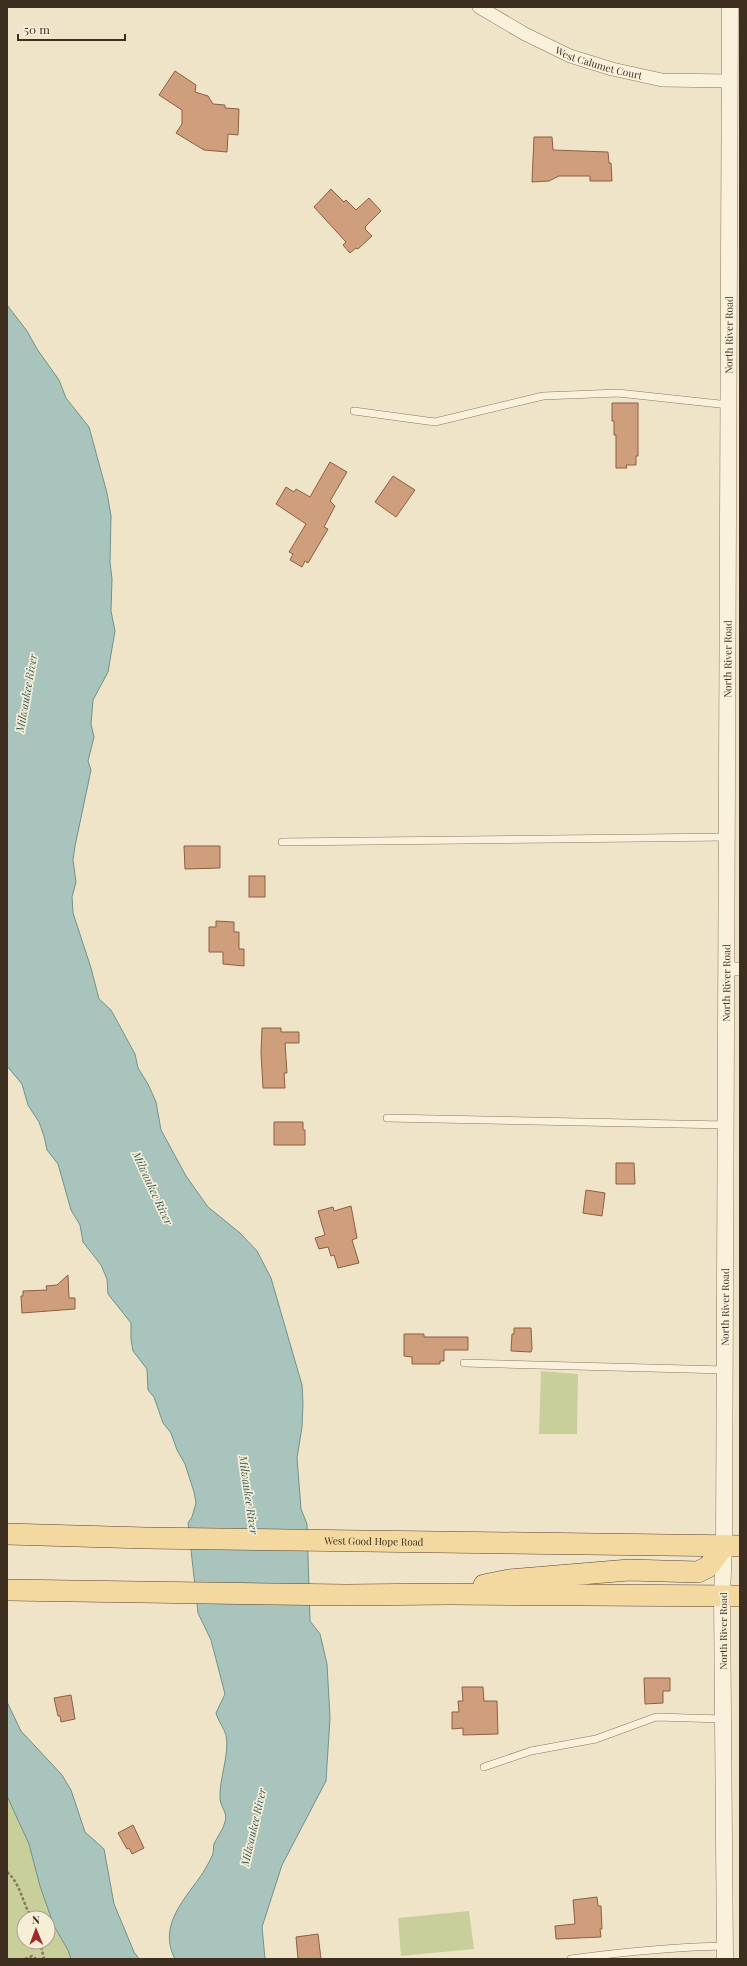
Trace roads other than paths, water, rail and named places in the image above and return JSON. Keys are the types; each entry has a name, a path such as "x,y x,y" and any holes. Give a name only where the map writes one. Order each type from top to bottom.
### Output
{"main road":[{"name":"West Good Hope Road","path":"7,1534 146,1538 732,1546"},
{"path":"449,1594 509,1580 629,1570 698,1572 708,1567 732,1546"},
{"path":"7,1590 346,1595 449,1594 731,1596 740,1584"}],"street":[{"name":"West Calumet Court","path":"479,7 525,34 570,56 612,69 662,80 730,81"},
{"name":"North River Road","path":"725,1953 723,1719 731,1596 732,1546 725,1370 726,1124 733,969 727,837 730,7"}],"lane":[{"path":"354,411 435,422 543,396 618,393 729,405"},
{"path":"282,842 727,837"},
{"path":"387,1118 726,1124"},
{"path":"464,1363 725,1370"},
{"path":"484,1767 531,1751 596,1739 656,1717 723,1719"},
{"path":"571,1959 623,1952 725,1953"}],"water":[{"name":"Milwaukee River","path":"7,305 27,331 37,349 59,380 66,398 89,427 107,493 111,516 111,611 115,631 108,672 93,700 91,724 94,737 88,761 91,770 73,860 76,882 72,897 73,913 91,968 99,999 111,1010 135,1054 138,1068 148,1084 156,1102 161,1130 186,1176 208,1207 240,1233 257,1251 271,1278 302,1385 302,1427 297,1458 301,1509 307,1524 310,1621 320,1634 327,1664 330,1718 326,1781 282,1865 262,1927 265,1959 175,1959 170,1947 169,1936 175,1915 209,1861 213,1853 214,1844 226,1819 220,1799 220,1791 226,1758 227,1742 225,1732 216,1713 225,1694 211,1640 198,1613 188,1523 192,1517 196,1503 194,1492 185,1464 177,1450 171,1433 163,1423 154,1397 148,1390 147,1369 133,1351 131,1323 108,1294 107,1279 101,1265 83,1242 80,1225 71,1210 58,1164 47,1150 39,1122 28,1105 22,1084 7,1066"},
{"path":"7,1702 21,1731 62,1775 71,1790 85,1832 104,1849 114,1904 134,1952 139,1959 71,1959 68,1950 56,1929 56,1910 48,1910 40,1886 29,1844 7,1796"}]}
